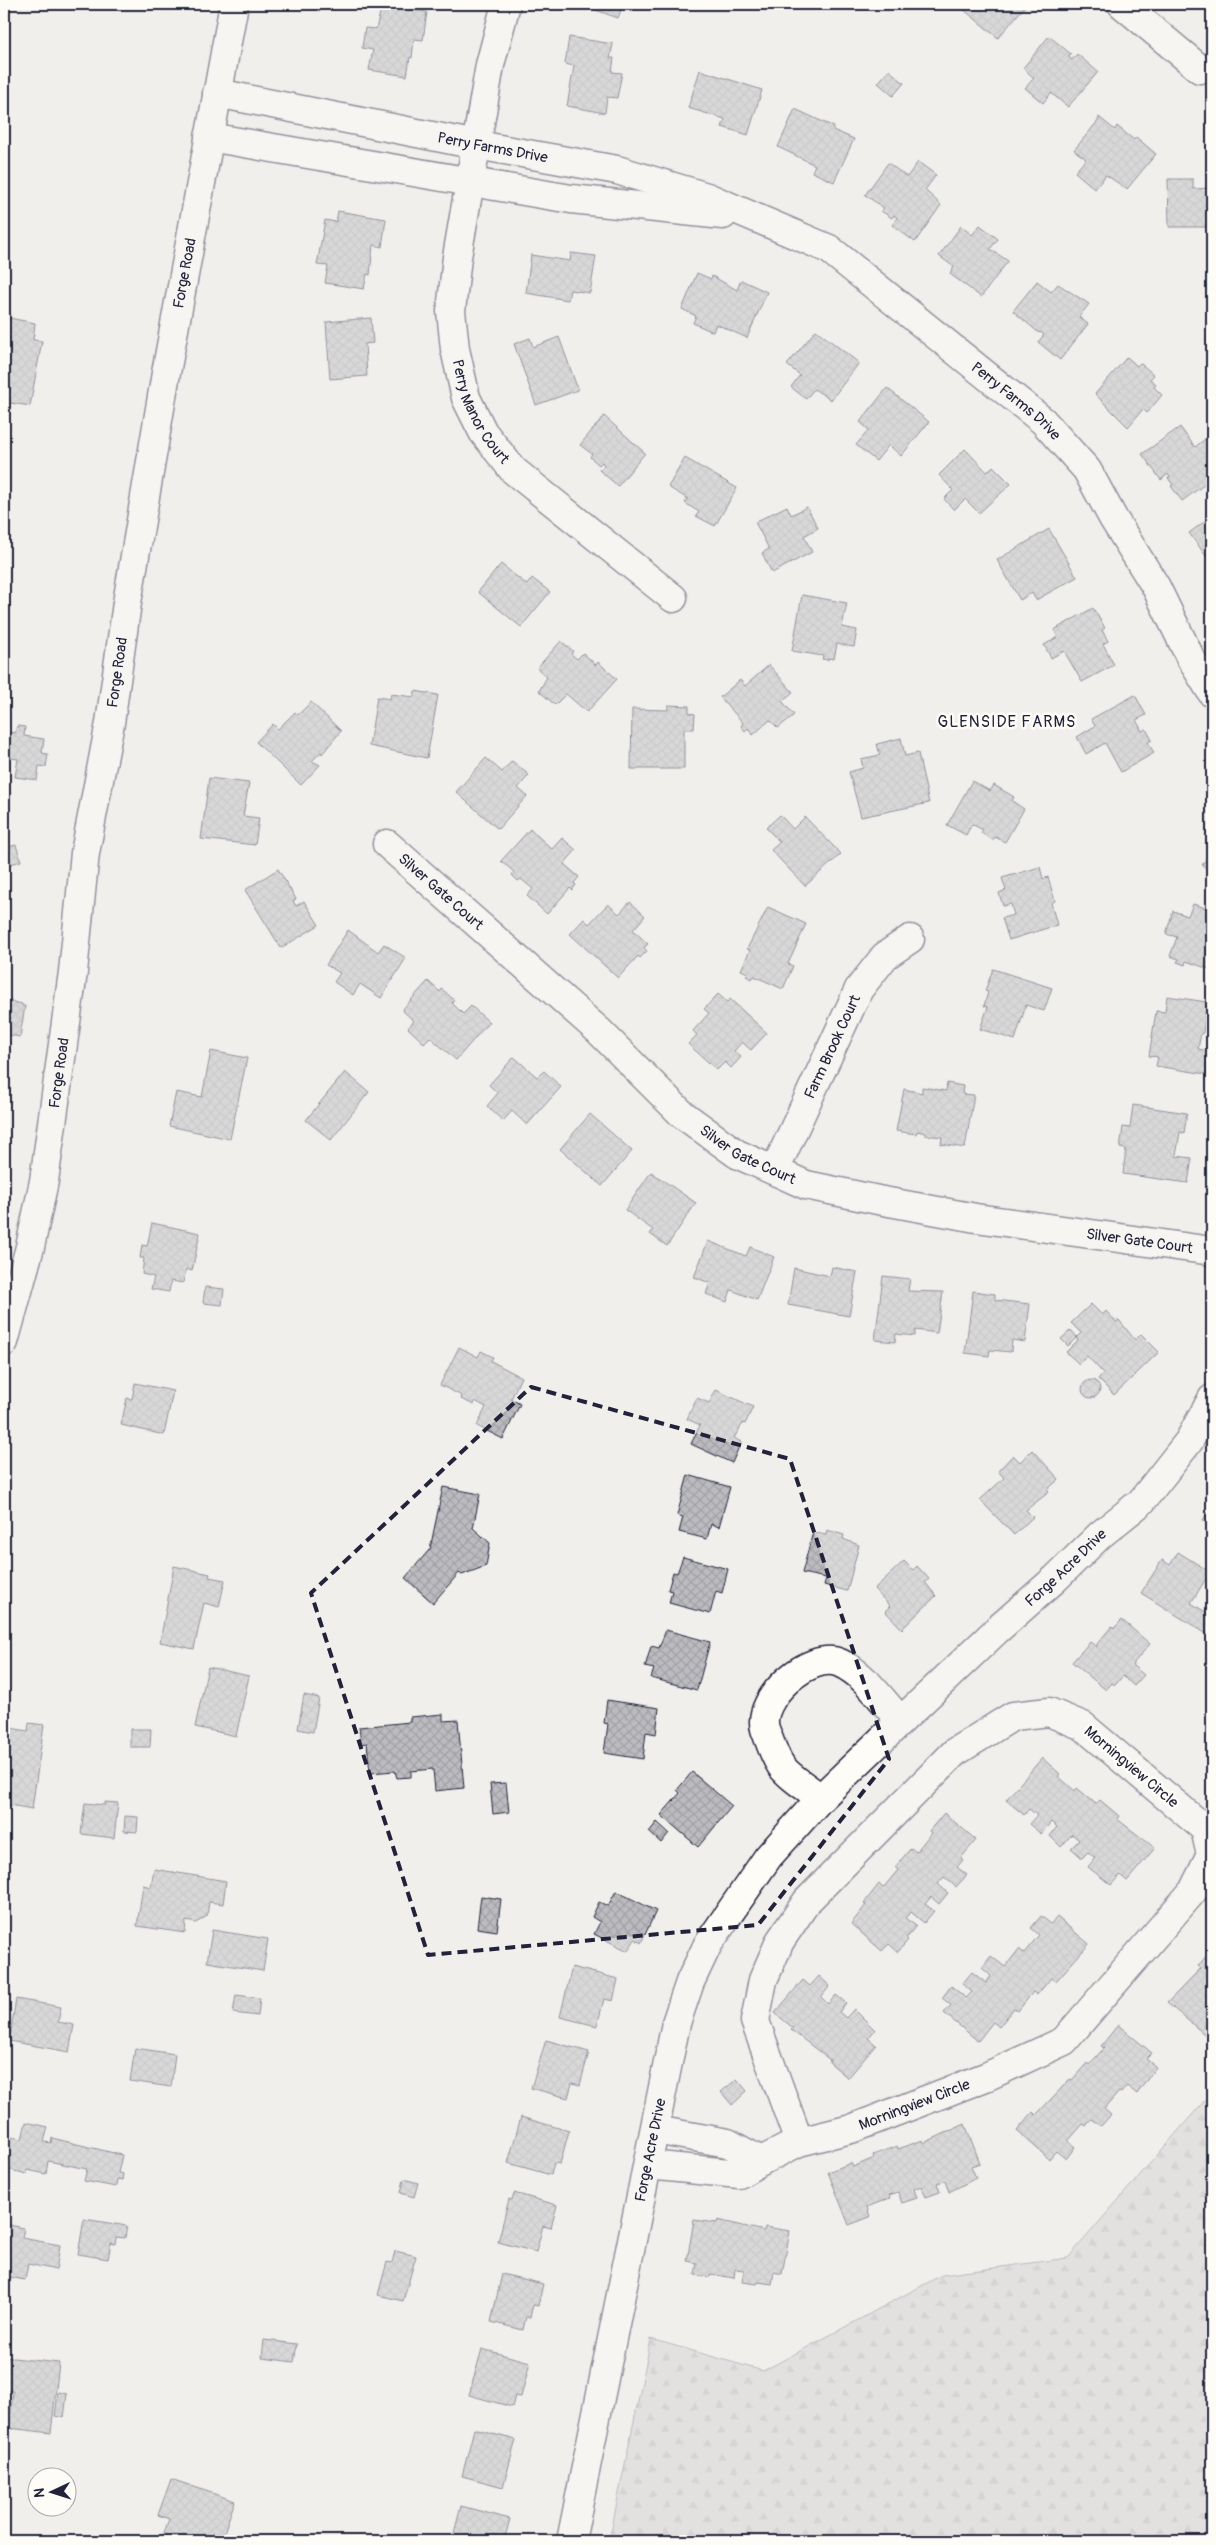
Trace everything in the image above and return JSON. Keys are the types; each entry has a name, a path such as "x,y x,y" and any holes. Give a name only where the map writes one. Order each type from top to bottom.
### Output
{"street":[{"name":"Forge Road","path":"4,1342 30,1247 44,1181 73,972 85,853 110,723 127,603 234,4"},
{"name":"Perry Manor Court","path":"506,4 490,65 457,257 451,311 455,348 466,398 484,432 512,470 673,598"},
{"path":"1122,4 1200,69"},
{"name":"Perry Farms Drive","path":"217,93 477,145 618,170 707,197 829,249 1043,421 1087,470 1113,518 1156,587 1190,657 1212,694"},
{"name":"Perry Farms Drive","path":"209,137 471,180 572,199 764,221"},
{"name":"Perry Farms Drive","path":"1190,657 1212,672"},
{"name":"Silver Gate Court","path":"387,844 599,1031 682,1114 737,1154 806,1185 878,1200 976,1218 1212,1251"},
{"name":"Farm Brook Court","path":"774,1170 859,989 885,956 910,939"},
{"name":"Forge Acre Drive","path":"572,2541 676,2023 690,1982 708,1944 768,1858 821,1798 996,1630 1056,1579 1100,1536 1141,1502 1189,1441 1212,1399"},
{"path":"821,1798 780,1765 765,1727 765,1714 774,1696 794,1674 809,1665 830,1661 840,1663 860,1676 901,1721"},
{"name":"Morningview Circle","path":"648,2166 739,2174 799,2142 860,2126 988,2076 1064,2041 1194,1891 1211,1854 1206,1829 1083,1726 1049,1712 1013,1716 955,1752 807,1900 780,1941 762,1980 755,2021 799,2142"},
{"path":"655,2130 728,2143 761,2161"}],"highlighted area":[{"path":"531,1387 790,1459 889,1759 758,1925 428,1955 311,1593"}],"green space":[{"path":"1212,2092 1212,2534 1203,2541 609,2541 651,2339 763,2371 942,2275 1068,2258"}],"building":[{"path":"579,4 628,4 627,7 623,5 618,18"},
{"path":"957,4 1025,4 1026,5 998,38"},
{"path":"382,5 427,12 423,40 414,39 412,58 410,57 407,76 369,70 373,50 362,48 365,28 376,29"},
{"path":"1049,36 1071,54 1068,56 1072,60 1077,54 1098,72 1068,107 1051,93 1043,103 1025,88 1034,78 1023,68"},
{"path":"569,37 613,44 610,58 614,58 612,72 622,73 617,98 607,97 605,113 567,106 574,66 565,64"},
{"path":"700,70 762,90 748,135 722,127 725,119 688,108"},
{"path":"889,70 904,83 893,96 878,83"},
{"path":"795,109 834,127 833,130 854,139 834,182 812,172 815,165 778,147"},
{"path":"1099,117 1115,130 1117,126 1134,140 1136,137 1156,154 1127,189 1106,175 1095,189 1075,172 1086,159 1074,150 1098,121"},
{"path":"918,162 936,175 925,190 941,205 915,242 892,225 897,218 894,215 892,218 881,211 884,208 865,195 888,163 907,177"},
{"path":"1168,179 1193,179 1193,189 1212,188 1212,227 1169,227"},
{"path":"338,211 386,219 382,247 373,245 370,275 367,274 364,289 325,283 328,266 317,265 325,220 336,222"},
{"path":"980,225 998,239 990,249 1008,261 981,297 950,274 954,267 939,256 961,226 972,235"},
{"path":"571,253 596,256 590,293 570,290 568,300 526,293 531,255 570,261"},
{"path":"697,273 711,279 712,276 737,290 741,280 767,292 747,338 716,324 713,332 693,323 696,316 682,309"},
{"path":"1037,281 1051,292 1058,284 1089,304 1079,317 1088,324 1060,360 1038,342 1044,335 1013,311"},
{"path":"4,317 35,323 33,340 42,341 30,406 4,402"},
{"path":"371,318 373,343 365,344 367,376 330,379 326,322"},
{"path":"816,330 859,363 831,400 814,389 806,399 791,387 800,375 787,365"},
{"path":"559,337 578,390 536,405 514,344 530,338 533,347"},
{"path":"1127,357 1137,366 1140,363 1154,375 1150,379 1156,384 1154,387 1162,395 1147,413 1143,409 1128,427 1095,394"},
{"path":"887,388 929,422 901,456 889,445 876,461 856,445 869,430 860,422"},
{"path":"604,416 645,453 618,486 599,470 604,465 602,462 599,465 590,457 592,454 580,445"},
{"path":"1180,427 1195,447 1205,439 1212,449 1212,462 1207,466 1212,474 1212,479 1182,501 1171,486 1173,485 1168,478 1170,477 1168,474 1161,480 1142,454"},
{"path":"965,449 987,472 993,466 1011,484 979,513 965,499 954,510 944,499 953,490 939,475"},
{"path":"685,458 737,488 715,526 696,516 699,512 685,503 688,499 668,487"},
{"path":"787,506 791,515 807,507 818,528 804,536 812,552 772,573 762,553 769,549 755,522"},
{"path":"1212,516 1212,554 1206,556 1189,533"},
{"path":"1049,529 1077,577 1036,600 1032,593 1020,600 997,560"},
{"path":"501,564 527,585 532,578 550,592 521,627 478,592"},
{"path":"802,595 847,603 842,627 857,630 854,647 837,644 834,659 828,658 828,660 822,659 823,656 792,651"},
{"path":"1093,608 1105,628 1102,630 1108,641 1103,644 1114,665 1082,682 1064,651 1051,658 1044,645 1058,637 1054,630"},
{"path":"561,641 573,651 571,654 577,659 583,653 596,665 598,662 617,679 587,712 566,694 555,705 539,691 547,677 537,668"},
{"path":"769,665 793,692 782,701 794,715 778,728 770,720 753,735 748,728 745,731 741,726 743,723 720,697 740,680 745,686"},
{"path":"415,691 438,695 427,758 369,746 377,697 390,699 391,694 414,697"},
{"path":"1135,695 1146,715 1136,720 1142,731 1146,729 1152,740 1148,742 1154,753 1121,772 1105,743 1086,754 1077,737 1095,726 1091,719"},
{"path":"311,702 341,731 322,754 321,752 312,761 320,765 301,785 256,742 273,724 278,729 295,712 298,715"},
{"path":"668,705 689,706 689,713 695,714 694,729 684,729 684,769 631,769 632,709 668,710"},
{"path":"17,726 25,727 24,736 44,739 42,753 48,754 46,767 39,766 37,780 15,777 18,759 4,757 8,732 15,733"},
{"path":"901,738 905,756 918,753 929,803 861,817 849,772 863,768 861,759 880,755 877,744"},
{"path":"486,758 502,772 512,761 529,775 518,788 527,796 498,829 456,792"},
{"path":"209,778 249,783 243,816 259,818 255,845 201,839"},
{"path":"972,781 990,791 994,785 1014,797 1012,801 1024,809 1005,842 995,837 993,840 981,833 983,830 972,824 966,835 947,825"},
{"path":"780,815 793,829 805,817 841,854 805,886 771,850 780,842 766,828"},
{"path":"530,829 552,849 562,838 576,850 564,864 579,877 574,883 576,885 572,890 570,888 547,914 527,896 533,889 521,879 518,881 512,875 514,872 501,861"},
{"path":"16,845 21,861 4,866 4,848"},
{"path":"1212,850 1212,872 1202,865"},
{"path":"1040,867 1043,879 1048,877 1055,901 1051,903 1057,925 1009,940 1002,918 1014,915 1011,904 1003,906 999,893 1006,890 1002,878"},
{"path":"278,869 296,899 293,901 296,906 304,901 319,925 281,948 245,890"},
{"path":"630,902 645,916 633,930 648,944 644,948 647,951 640,958 638,956 618,978 570,934 584,919 589,924 608,904 619,914"},
{"path":"1193,904 1212,910 1212,970 1186,961 1185,965 1177,962 1179,959 1170,956 1177,937 1166,934 1173,911 1188,916"},
{"path":"768,907 806,924 788,964 793,966 783,989 754,976 752,979 746,976 748,973 741,970 750,950 747,949"},
{"path":"348,930 378,952 384,944 406,958 381,998 360,984 353,995 334,982 340,973 326,965"},
{"path":"993,969 1052,988 1044,1011 1026,1005 1015,1040 980,1029 988,1007 984,1006 988,992 985,991"},
{"path":"428,981 440,992 442,989 454,1000 452,1003 463,1014 471,1006 489,1022 456,1060 430,1037 424,1043 408,1028 414,1021 402,1010"},
{"path":"718,994 727,1002 730,999 767,1033 751,1050 742,1042 734,1051 741,1057 731,1068 725,1062 717,1070 688,1044 697,1035 693,1031 709,1013 704,1009"},
{"path":"1167,996 1207,1002 1203,1033 1201,1033 1198,1049 1209,1051 1206,1074 1156,1066 1158,1057 1149,1056 1156,1011 1165,1012"},
{"path":"4,1000 25,1006 20,1037 4,1034"},
{"path":"211,1051 247,1058 230,1139 169,1126 176,1092 202,1097"},
{"path":"514,1057 537,1077 544,1071 561,1087 527,1125 512,1111 503,1121 487,1106 498,1093 489,1085"},
{"path":"345,1072 369,1092 331,1140 306,1120"},
{"path":"947,1083 963,1086 962,1094 974,1095 965,1148 941,1144 942,1137 925,1135 926,1133 917,1131 916,1134 896,1131 904,1089 922,1093 922,1087 946,1091"},
{"path":"1133,1105 1187,1113 1184,1133 1180,1132 1176,1156 1192,1158 1188,1183 1123,1174 1126,1149 1120,1148 1123,1127 1130,1128"},
{"path":"590,1114 632,1151 602,1186 560,1149"},
{"path":"651,1172 696,1203 667,1246 650,1234 653,1230 625,1210"},
{"path":"152,1223 200,1233 192,1271 186,1269 183,1283 171,1281 169,1292 151,1289 154,1277 142,1274 144,1258 140,1258 142,1245 147,1246"},
{"path":"708,1241 746,1256 750,1247 774,1257 757,1300 731,1290 727,1302 706,1294 710,1283 694,1277"},
{"path":"832,1267 857,1272 849,1316 788,1305 794,1268 830,1276"},
{"path":"883,1276 910,1279 908,1291 943,1292 937,1333 915,1330 915,1336 896,1334 895,1342 875,1340"},
{"path":"205,1287 224,1289 222,1305 203,1303"},
{"path":"973,1291 995,1294 995,1300 1030,1304 1025,1342 1012,1340 1011,1352 990,1350 989,1356 965,1353"},
{"path":"1091,1304 1102,1315 1106,1311 1116,1322 1119,1320 1135,1340 1141,1334 1159,1352 1114,1395 1098,1379 1103,1373 1087,1356 1079,1364 1066,1352 1078,1340 1076,1338 1081,1333 1071,1323"},
{"path":"1071,1330 1077,1337 1068,1346 1061,1339"},
{"path":"459,1347 478,1357 481,1351 493,1357 491,1361 521,1377 511,1399 520,1404 503,1439 477,1426 486,1407 475,1401 474,1405 461,1399 462,1396 440,1385"},
{"path":"1087,1380 1095,1380 1100,1385 1098,1396 1087,1398 1082,1393 1082,1385"},
{"path":"135,1383 173,1391 164,1435 121,1425 127,1398 132,1399"},
{"path":"716,1390 753,1407 745,1424 743,1423 734,1438 741,1442 732,1463 691,1444 700,1425 687,1419 697,1398 709,1403"},
{"path":"1032,1450 1059,1479 1047,1490 1049,1492 1026,1510 1033,1517 1014,1535 980,1500 1004,1478 998,1471 1013,1455 1020,1462"},
{"path":"688,1475 730,1487 719,1527 711,1524 707,1539 679,1532 683,1517 677,1515"},
{"path":"443,1487 480,1494 473,1528 490,1543 486,1566 462,1575 459,1573 433,1603 405,1578 430,1549"},
{"path":"1212,1506 1212,1527 1203,1520"},
{"path":"827,1530 844,1535 843,1539 859,1545 847,1591 824,1585 826,1578 802,1573 813,1532 826,1535"},
{"path":"1178,1552 1210,1572 1191,1603 1212,1616 1212,1632 1210,1636 1141,1593 1162,1560 1170,1565"},
{"path":"683,1557 728,1569 722,1593 716,1591 710,1614 669,1603 672,1591 668,1590 673,1572 677,1573"},
{"path":"904,1561 913,1570 917,1566 929,1579 925,1582 936,1596 902,1629 885,1611 890,1606 874,1589"},
{"path":"174,1566 210,1574 209,1577 225,1580 219,1607 204,1603 194,1649 160,1642"},
{"path":"1122,1620 1150,1644 1132,1665 1144,1675 1134,1686 1123,1676 1115,1685 1112,1683 1106,1690 1072,1662 1090,1642 1097,1647 1097,1644 1112,1626 1114,1628"},
{"path":"666,1630 710,1642 697,1690 651,1678 654,1669 645,1667 651,1646 659,1648"},
{"path":"208,1667 249,1676 236,1736 195,1727"},
{"path":"304,1695 319,1698 313,1732 298,1729"},
{"path":"607,1700 659,1708 656,1734 646,1732 643,1759 604,1753 608,1724 604,1723"},
{"path":"443,1714 443,1721 458,1720 464,1788 435,1791 433,1769 411,1771 411,1777 397,1778 395,1771 370,1773 367,1743 361,1744 359,1727 410,1722 410,1717"},
{"path":"29,1723 44,1725 32,1809 4,1804 7,1785 4,1785 4,1757 6,1757 10,1728 28,1731"},
{"path":"130,1729 151,1729 150,1747 130,1747"},
{"path":"1042,1758 1075,1791 1077,1788 1096,1804 1100,1800 1119,1816 1117,1819 1155,1848 1127,1881 1120,1875 1111,1885 1088,1867 1095,1858 1088,1852 1082,1858 1071,1848 1079,1840 1072,1834 1061,1847 1050,1836 1057,1827 1051,1822 1041,1834 1029,1824 1037,1815 1029,1809 1024,1815 1006,1800"},
{"path":"692,1772 732,1806 698,1847 661,1815 680,1793 677,1790"},
{"path":"506,1783 509,1812 493,1814 490,1784"},
{"path":"105,1802 118,1803 114,1838 81,1834 85,1803 104,1805"},
{"path":"944,1813 976,1840 961,1858 963,1860 957,1867 967,1875 956,1887 944,1877 938,1884 948,1893 939,1904 931,1897 925,1904 934,1911 924,1923 911,1912 905,1918 916,1926 906,1938 908,1940 898,1952 889,1944 882,1951 851,1924 879,1884 883,1888 898,1870 895,1867 911,1848 916,1852 931,1833 929,1831"},
{"path":"125,1816 138,1817 137,1832 124,1831"},
{"path":"657,1822 669,1833 661,1843 649,1832"},
{"path":"154,1869 226,1881 223,1904 209,1902 207,1916 196,1923 186,1921 185,1933 137,1926 143,1885 151,1887"},
{"path":"616,1891 656,1911 641,1943 635,1939 628,1951 594,1934 600,1922 592,1917 599,1902 608,1906"},
{"path":"481,1896 501,1899 497,1931 477,1928"},
{"path":"1041,1916 1051,1924 1057,1917 1089,1944 1056,1981 1051,1978 1037,1995 1033,1992 1018,2011 1014,2008 999,2027 993,2022 978,2041 944,2013 951,2005 942,1998 951,1986 966,1998 972,1992 962,1984 972,1972 986,1983 991,1976 982,1968 991,1956 1005,1967 1019,1949 1024,1953 1039,1935 1031,1928"},
{"path":"212,1930 268,1939 263,1971 207,1962"},
{"path":"1212,1949 1212,2015 1210,2018 1212,2020 1212,2034 1209,2038 1167,2003 1201,1968 1198,1966"},
{"path":"572,1967 618,1979 613,2001 604,1999 597,2026 560,2017"},
{"path":"819,1976 830,1986 821,1997 828,2004 836,1995 846,2003 839,2012 846,2018 854,2009 875,2030 868,2038 876,2045 848,2078 829,2062 830,2060 791,2030 793,2028 775,2013 803,1980 810,1986"},
{"path":"236,1995 260,1998 258,2016 233,2013"},
{"path":"16,1999 61,2007 58,2022 74,2025 69,2052 9,2041"},
{"path":"1118,2025 1152,2053 1146,2059 1156,2067 1137,2094 1127,2086 1121,2093 1119,2092 1104,2109 1111,2115 1101,2126 1092,2119 1086,2126 1083,2124 1068,2141 1075,2147 1066,2159 1056,2151 1049,2159 1017,2131 1033,2112 1036,2115 1070,2079 1072,2080 1087,2063 1089,2065 1104,2048 1101,2046"},
{"path":"546,2040 589,2052 580,2085 572,2083 568,2098 531,2088"},
{"path":"135,2048 175,2054 171,2087 130,2081"},
{"path":"737,2079 747,2091 732,2105 721,2092"},
{"path":"521,2117 569,2131 560,2164 554,2163 551,2175 508,2163"},
{"path":"26,2122 48,2127 44,2142 51,2143 52,2138 122,2155 118,2173 123,2174 122,2180 117,2179 116,2187 84,2181 87,2169 48,2161 46,2174 27,2170 26,2174 4,2168 4,2136 22,2139"},
{"path":"965,2124 980,2163 971,2166 976,2178 949,2192 945,2181 937,2183 940,2192 926,2197 921,2186 914,2189 917,2198 902,2203 898,2192 889,2195 890,2198 867,2207 870,2217 849,2225 828,2172 851,2163 853,2167 874,2158 873,2155 897,2146 898,2149 923,2140 924,2143"},
{"path":"404,2179 418,2183 414,2197 401,2193"},
{"path":"514,2193 557,2205 551,2228 543,2226 536,2252 498,2242 509,2199 512,2200"},
{"path":"84,2219 127,2226 125,2238 116,2237 115,2244 111,2243 108,2259 78,2254"},
{"path":"694,2220 717,2223 718,2220 764,2231 765,2227 790,2231 782,2274 774,2272 772,2284 742,2282 744,2270 735,2269 734,2278 710,2274 710,2277 695,2275 697,2263 687,2261"},
{"path":"4,2224 24,2228 22,2238 60,2245 56,2270 28,2264 25,2280 4,2276"},
{"path":"395,2251 416,2256 403,2301 378,2295 387,2262 392,2263"},
{"path":"502,2274 543,2284 538,2306 533,2305 530,2317 526,2317 523,2330 491,2322"},
{"path":"264,2340 297,2344 294,2362 262,2358"},
{"path":"482,2349 530,2362 521,2397 515,2396 512,2407 469,2395"},
{"path":"4,2357 59,2363 51,2433 9,2428 13,2391 4,2390"},
{"path":"58,2392 67,2394 64,2418 55,2416"},
{"path":"474,2429 516,2440 503,2487 462,2476"},
{"path":"171,2479 235,2501 221,2541 161,2541 169,2519 158,2515"},
{"path":"461,2506 510,2519 504,2541 452,2541"}],"district":[{"name":"GLENSIDE FARMS","path":"1007,722"}]}
